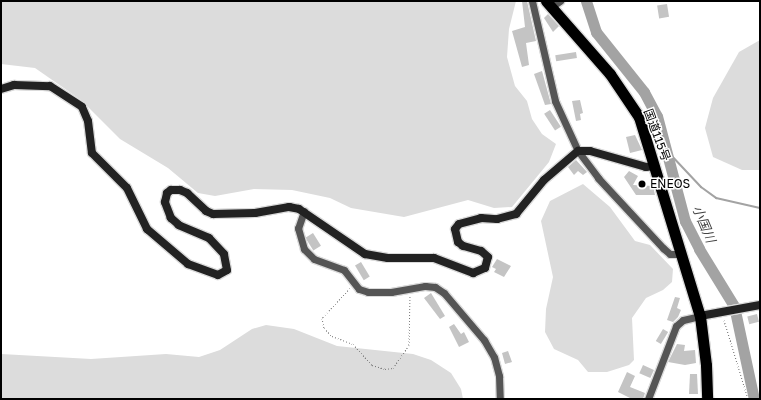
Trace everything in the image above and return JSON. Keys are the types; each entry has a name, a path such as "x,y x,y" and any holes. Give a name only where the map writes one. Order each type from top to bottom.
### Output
{"highway":[{"name":"国道115号","path":"552,3 610,74 630,101 639,117 700,316 706,365 706,399"}],"main road":[{"path":"1,88 14,85 50,86 82,107 88,121 92,153 127,188 147,229 188,264 205,272 223,274 227,264 224,254 209,238 178,225 171,218 165,202 167,193 171,190 180,190 187,193 213,214 255,213 290,207 304,211 346,244 365,254 388,258 434,258 465,271 478,272 485,268 488,258 481,251 463,246 458,242 455,229 459,224 481,218 497,219 516,214 544,180 578,151 590,151 646,167 655,166"},
{"path":"700,316 760,305"}],"street":[{"path":"532,1 555,101 578,151 598,178 663,248 670,254 681,254"},
{"path":"304,211 298,228 304,249 314,259 344,270 355,285 368,292 424,286 438,288 484,340 496,363 500,399"},
{"path":"648,399 676,326 683,320 700,316"}],"path":[{"path":"355,285 336,301 322,318 324,328 332,336 353,344 372,365 385,369 393,368 409,345 410,288"},
{"path":"722,312 748,399"}],"shaded area":[{"path":"1,1 516,1 509,29 507,57 515,86 527,101 532,119 542,134 556,144 549,162 512,207 494,208 468,200 404,217 351,208 330,198 292,190 254,189 215,196 198,193 168,168 120,139 81,100 35,68 1,64"},
{"path":"760,40 760,170 742,170 713,157 705,128 713,98 739,52"},
{"path":"583,184 610,207 635,241 650,245 673,269 672,282 663,290 646,298 632,318 634,360 629,365 607,372 588,372 578,360 554,349 545,332 546,309 553,277 541,221 550,201"},
{"path":"266,325 294,329 337,346 413,354 431,360 451,373 461,389 463,399 1,399 1,354 91,359 166,354 199,357 220,350 252,329"}],"building":[{"path":"522,1 527,1 536,41 526,43 529,65 522,67 512,31 525,27"},
{"path":"667,4 669,17 659,18 657,6"},
{"path":"548,14 559,26 553,32 544,18"},
{"path":"576,52 577,58 556,61 555,55"},
{"path":"542,71 551,104 545,105 534,74"},
{"path":"580,100 583,113 580,114 581,120 576,121 572,101"},
{"path":"550,110 561,127 555,131 544,114"},
{"path":"635,135 642,150 630,153 626,137"},
{"path":"576,160 587,172 583,175 578,171 574,175 568,167"},
{"path":"629,171 638,176 633,185 653,186 655,195 636,195 624,177"},
{"path":"313,233 321,246 313,250 305,238"},
{"path":"497,259 511,266 504,277 494,272 496,269 492,267"},
{"path":"361,262 370,277 364,280 355,266"},
{"path":"431,293 445,316 440,319 424,298"},
{"path":"675,297 680,298 677,308 681,310 678,317 673,322 667,320"},
{"path":"757,314 759,322 749,324 747,316"},
{"path":"454,324 461,334 464,332 469,342 459,347 449,327"},
{"path":"663,329 668,332 661,344 656,341"},
{"path":"677,344 685,345 684,351 695,350 696,363 685,365 668,362"},
{"path":"508,351 512,362 505,364 502,353"},
{"path":"643,365 654,370 650,378 639,373"},
{"path":"627,372 635,376 630,387 645,393 643,399 632,399 618,392"},
{"path":"690,374 697,374 698,394 689,394"}],"waterway":[{"name":"小国川","path":"586,1 596,32 644,92 657,116 685,221 699,249 734,306 754,399"},
{"path":"669,153 701,187 716,198 760,208"}],"place":[{"name":"ENEOS","path":"642,184"}]}
